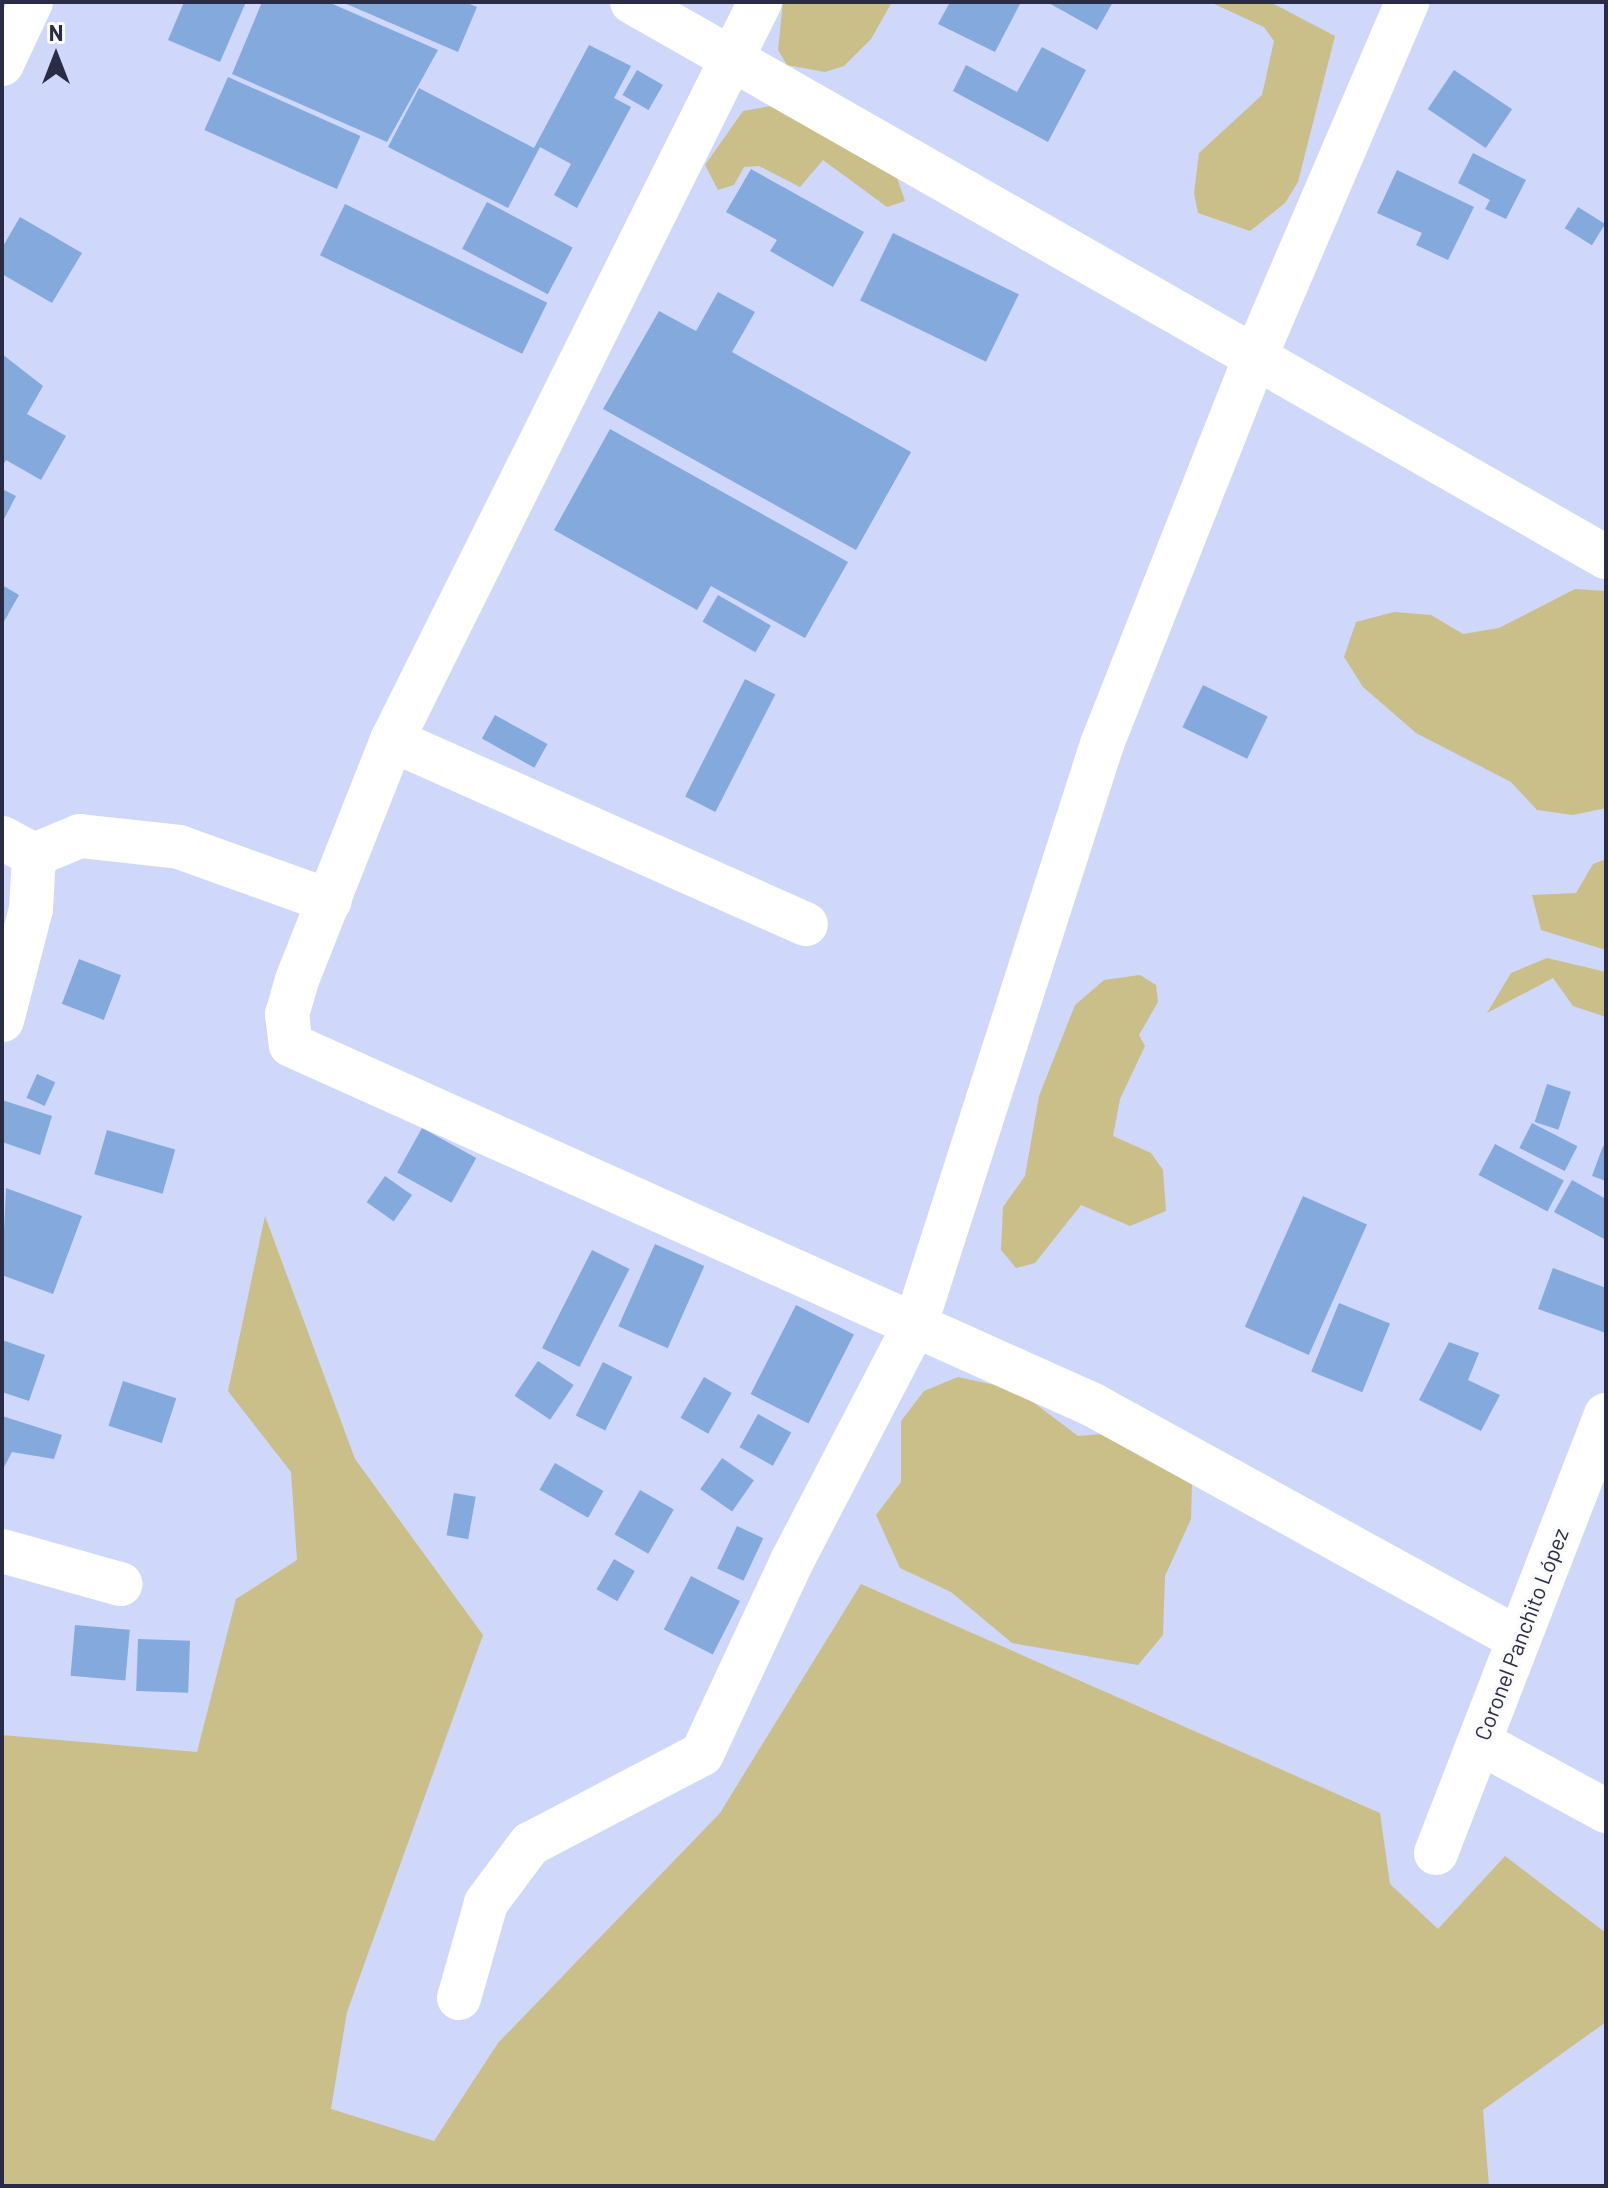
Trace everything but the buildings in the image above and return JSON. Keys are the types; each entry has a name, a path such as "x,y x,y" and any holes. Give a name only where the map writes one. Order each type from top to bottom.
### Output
{"street":[{"path":"2,64 31,2"},
{"path":"632,2 738,56 1253,362 1606,557"},
{"path":"760,2 738,56 392,740 287,1014 291,1045 1093,1405 1519,1639"},
{"path":"459,1998 486,1903 530,1844 702,1754 792,1561 916,1323 1102,744 1253,362 1407,2"},
{"path":"392,740 806,924"},
{"path":"2,1020 31,909 18,846 80,836 179,847 330,901"},
{"name":"Coronel Panchito López","path":"1436,1853 1606,1415"},
{"path":"2,1551 120,1584"},
{"path":"1479,1742 1606,1811"}],"shaded area":[{"path":"783,2 892,2 871,39 844,66 825,72 787,65 778,50"},
{"path":"1210,2 1270,2 1335,36 1298,182 1285,203 1250,231 1198,213 1194,193 1199,153 1262,95 1274,41 1264,27"},
{"path":"771,106 896,175 905,201 887,207 823,160 800,187 759,166 744,167 734,185 718,190 705,165 743,111"},
{"path":"1575,589 1606,591 1606,808 1573,815 1537,810 1511,782 1416,733 1363,687 1344,657 1356,622 1394,612 1431,615 1463,634 1499,628"},
{"path":"1606,859 1606,950 1541,930 1532,895 1576,893 1593,864"},
{"path":"1547,958 1606,972 1606,1017 1573,1006 1553,978 1487,1013 1511,973"},
{"path":"1140,975 1156,985 1158,1002 1139,1035 1145,1046 1120,1099 1113,1136 1151,1153 1163,1170 1166,1211 1130,1226 1081,1205 1035,1263 1016,1268 1001,1250 1003,1207 1025,1176 1039,1096 1075,1005 1104,980"},
{"path":"265,1216 355,1459 483,1635 347,2012 331,2109 434,2141 498,2043 720,1813 861,1584 1380,1813 1390,1884 1438,1929 1505,1856 1606,1933 1606,2022 1483,2110 1489,2186 2,2186 2,1735 197,1752 236,1599 297,1560 291,1472 228,1391"},
{"path":"958,1377 1017,1390 1078,1436 1115,1433 1192,1481 1191,1519 1165,1576 1163,1635 1138,1665 1012,1643 951,1592 900,1568 876,1515 901,1482 901,1421 924,1391"}]}
